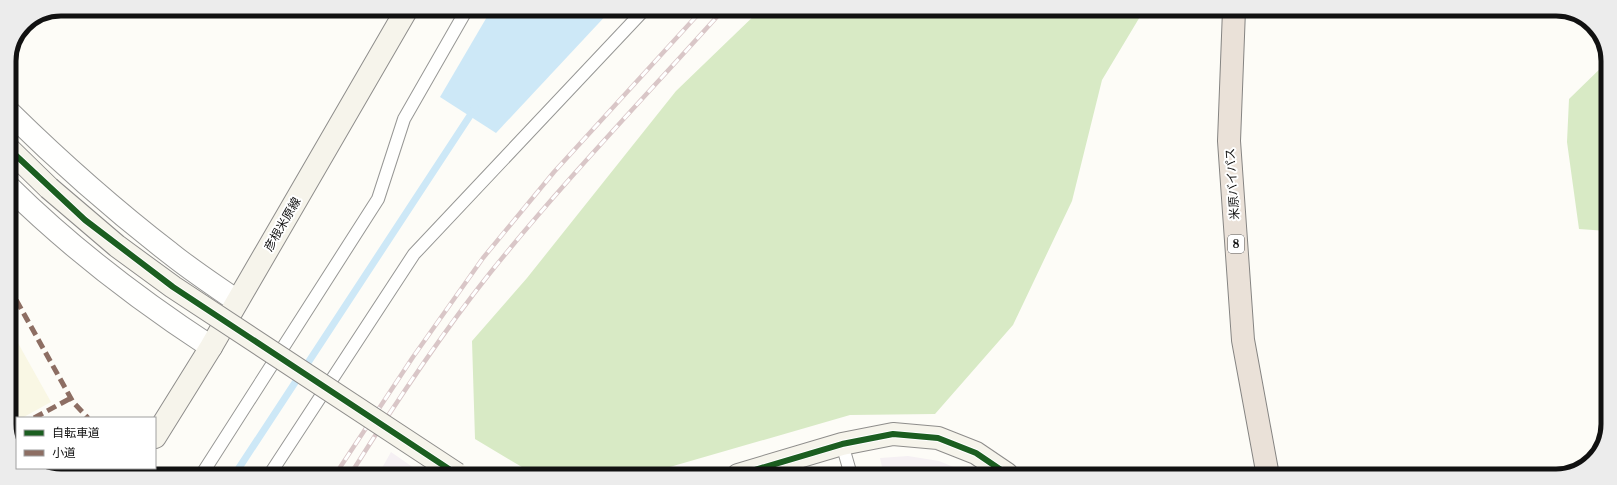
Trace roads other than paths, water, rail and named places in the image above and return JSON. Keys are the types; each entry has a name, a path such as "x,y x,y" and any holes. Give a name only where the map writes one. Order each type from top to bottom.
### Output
{"highway":[{"name":"米原バイパス","path":"1234,16 1229,141 1240,300 1243,340 1267,469"}],"street":[{"name":"彦根米原線","path":"156,435 211,347 404,16"},
{"path":"16,119 53,155 102,198 171,254 237,301"},
{"path":"16,156 49,188 117,246 173,287 450,469"},
{"path":"16,195 35,213 87,256 177,325 211,347"},
{"path":"758,469 842,444 893,434 938,438 976,453 999,469"}],"lane":[{"path":"205,469 378,198 404,119 464,16"},
{"path":"273,469 414,254 638,16"},
{"path":"842,444 849,469"}],"water":[{"path":"487,16 605,16 496,133 440,97"}],"waterway":[{"path":"238,469 475,108"}],"railway":[{"path":"339,469 413,357 483,258 554,172 697,16"},
{"path":"354,469 417,372 490,273 575,173 718,16"}]}
